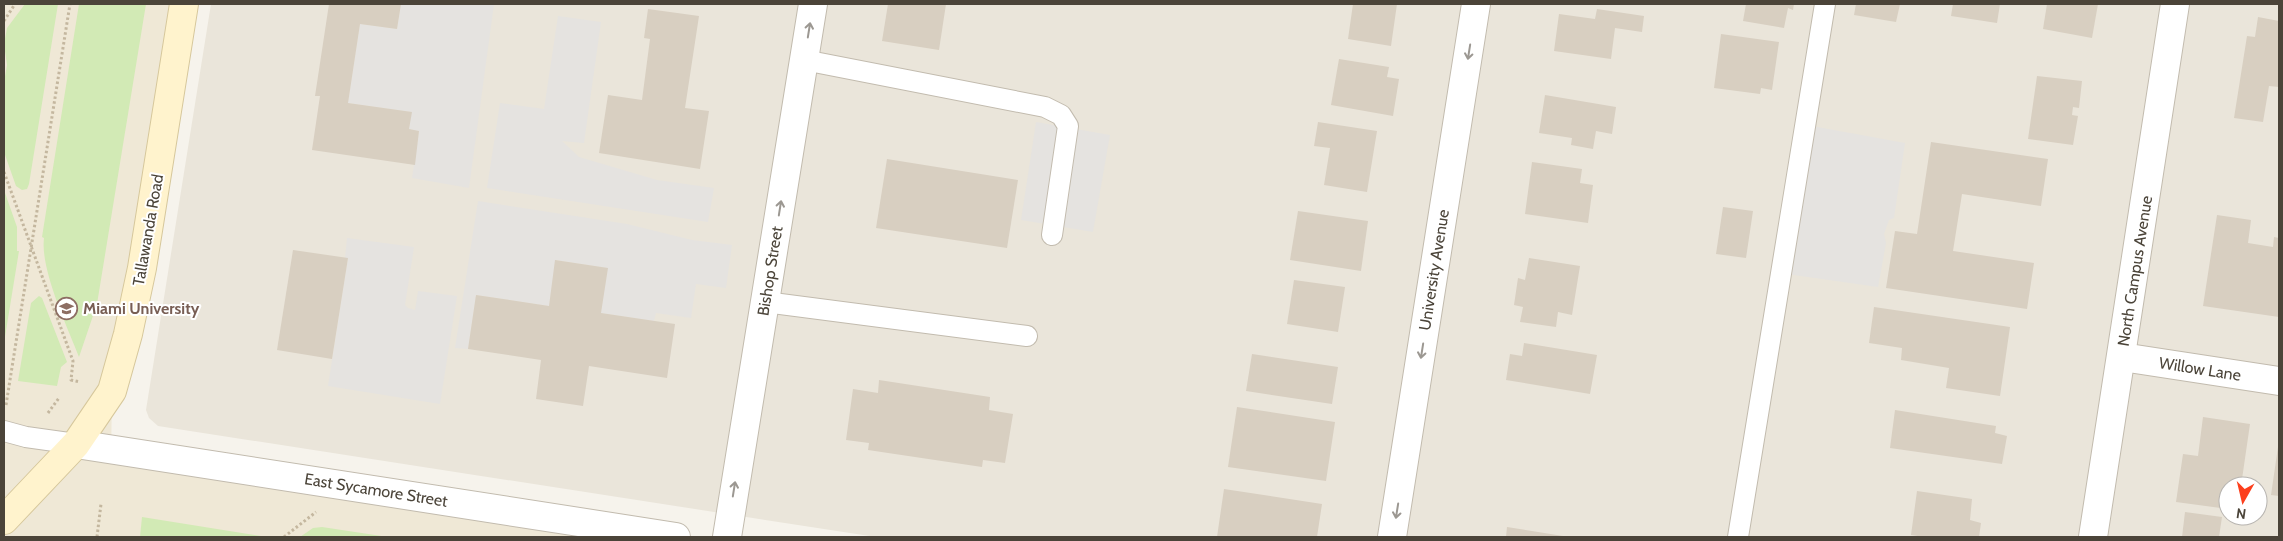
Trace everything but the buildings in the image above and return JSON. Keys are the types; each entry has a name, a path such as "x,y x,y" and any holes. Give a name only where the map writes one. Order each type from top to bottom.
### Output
{"street":[{"name":"Tallawanda Road","path":"4,520 76,444 112,391 128,334 142,268 184,4"},
{"name":"Bishop Street","path":"726,537 813,4"},
{"name":"University Avenue","path":"1392,537 1476,4"},
{"name":"North Campus Avenue","path":"2093,537 2175,4"},
{"name":"Willow Lane","path":"2122,357 2279,382"},
{"name":"East Sycamore Street","path":"76,444 676,537"}],"lane":[{"path":"1738,537 1825,4"},
{"path":"804,60 1045,107 1061,115 1068,126 1052,235"},
{"path":"765,302 1027,336"},
{"path":"4,431 26,437 76,444"}],"path":[{"path":"4,21 15,4"},
{"path":"5,407 70,4"},
{"path":"4,172 73,361 72,380 83,383"},
{"path":"97,537 101,504"}],"shaded area":[{"name":"Miami University","path":"4,4 184,4 112,391 111,461 676,537 4,537"},
{"path":"211,4 2279,4 2279,537 876,537 158,426 149,418 146,410"},
{"path":"401,4 494,4 469,188 412,178 419,131 409,129 411,112 348,103 360,24 397,29"},
{"path":"558,16 601,22 584,143 562,141 579,157 657,180 714,188 708,222 487,188 500,103 544,109"},
{"path":"1036,122 1110,135 1093,232 1021,220"},
{"path":"1801,124 1905,143 1894,218 1889,220 1884,234 1886,243 1878,287 1773,272"},
{"path":"478,201 627,224 692,240 732,245 726,288 696,284 691,318 656,313 654,321 601,313 607,268 556,260 549,306 476,295 468,349 455,348"},
{"path":"347,238 414,247 405,305 408,308 415,310 418,291 457,296 440,404 328,386 348,258 345,258"}],"green space":[{"path":"25,4 58,4 29,184 27,189 22,190 16,186 4,152 4,82 7,65 4,44 7,28"},
{"path":"79,4 146,4 97,304 79,357 50,281 44,251 44,238 42,237"},
{"path":"4,190 17,227 17,251 19,251 4,343"},
{"path":"39,296 42,298 67,362 61,367 57,386 18,381 31,303"},
{"path":"142,517 261,536 263,537 140,537"},
{"path":"322,527 388,537 300,537 313,528"}],"place":[{"name":"Miami University","path":"67,308"}]}
